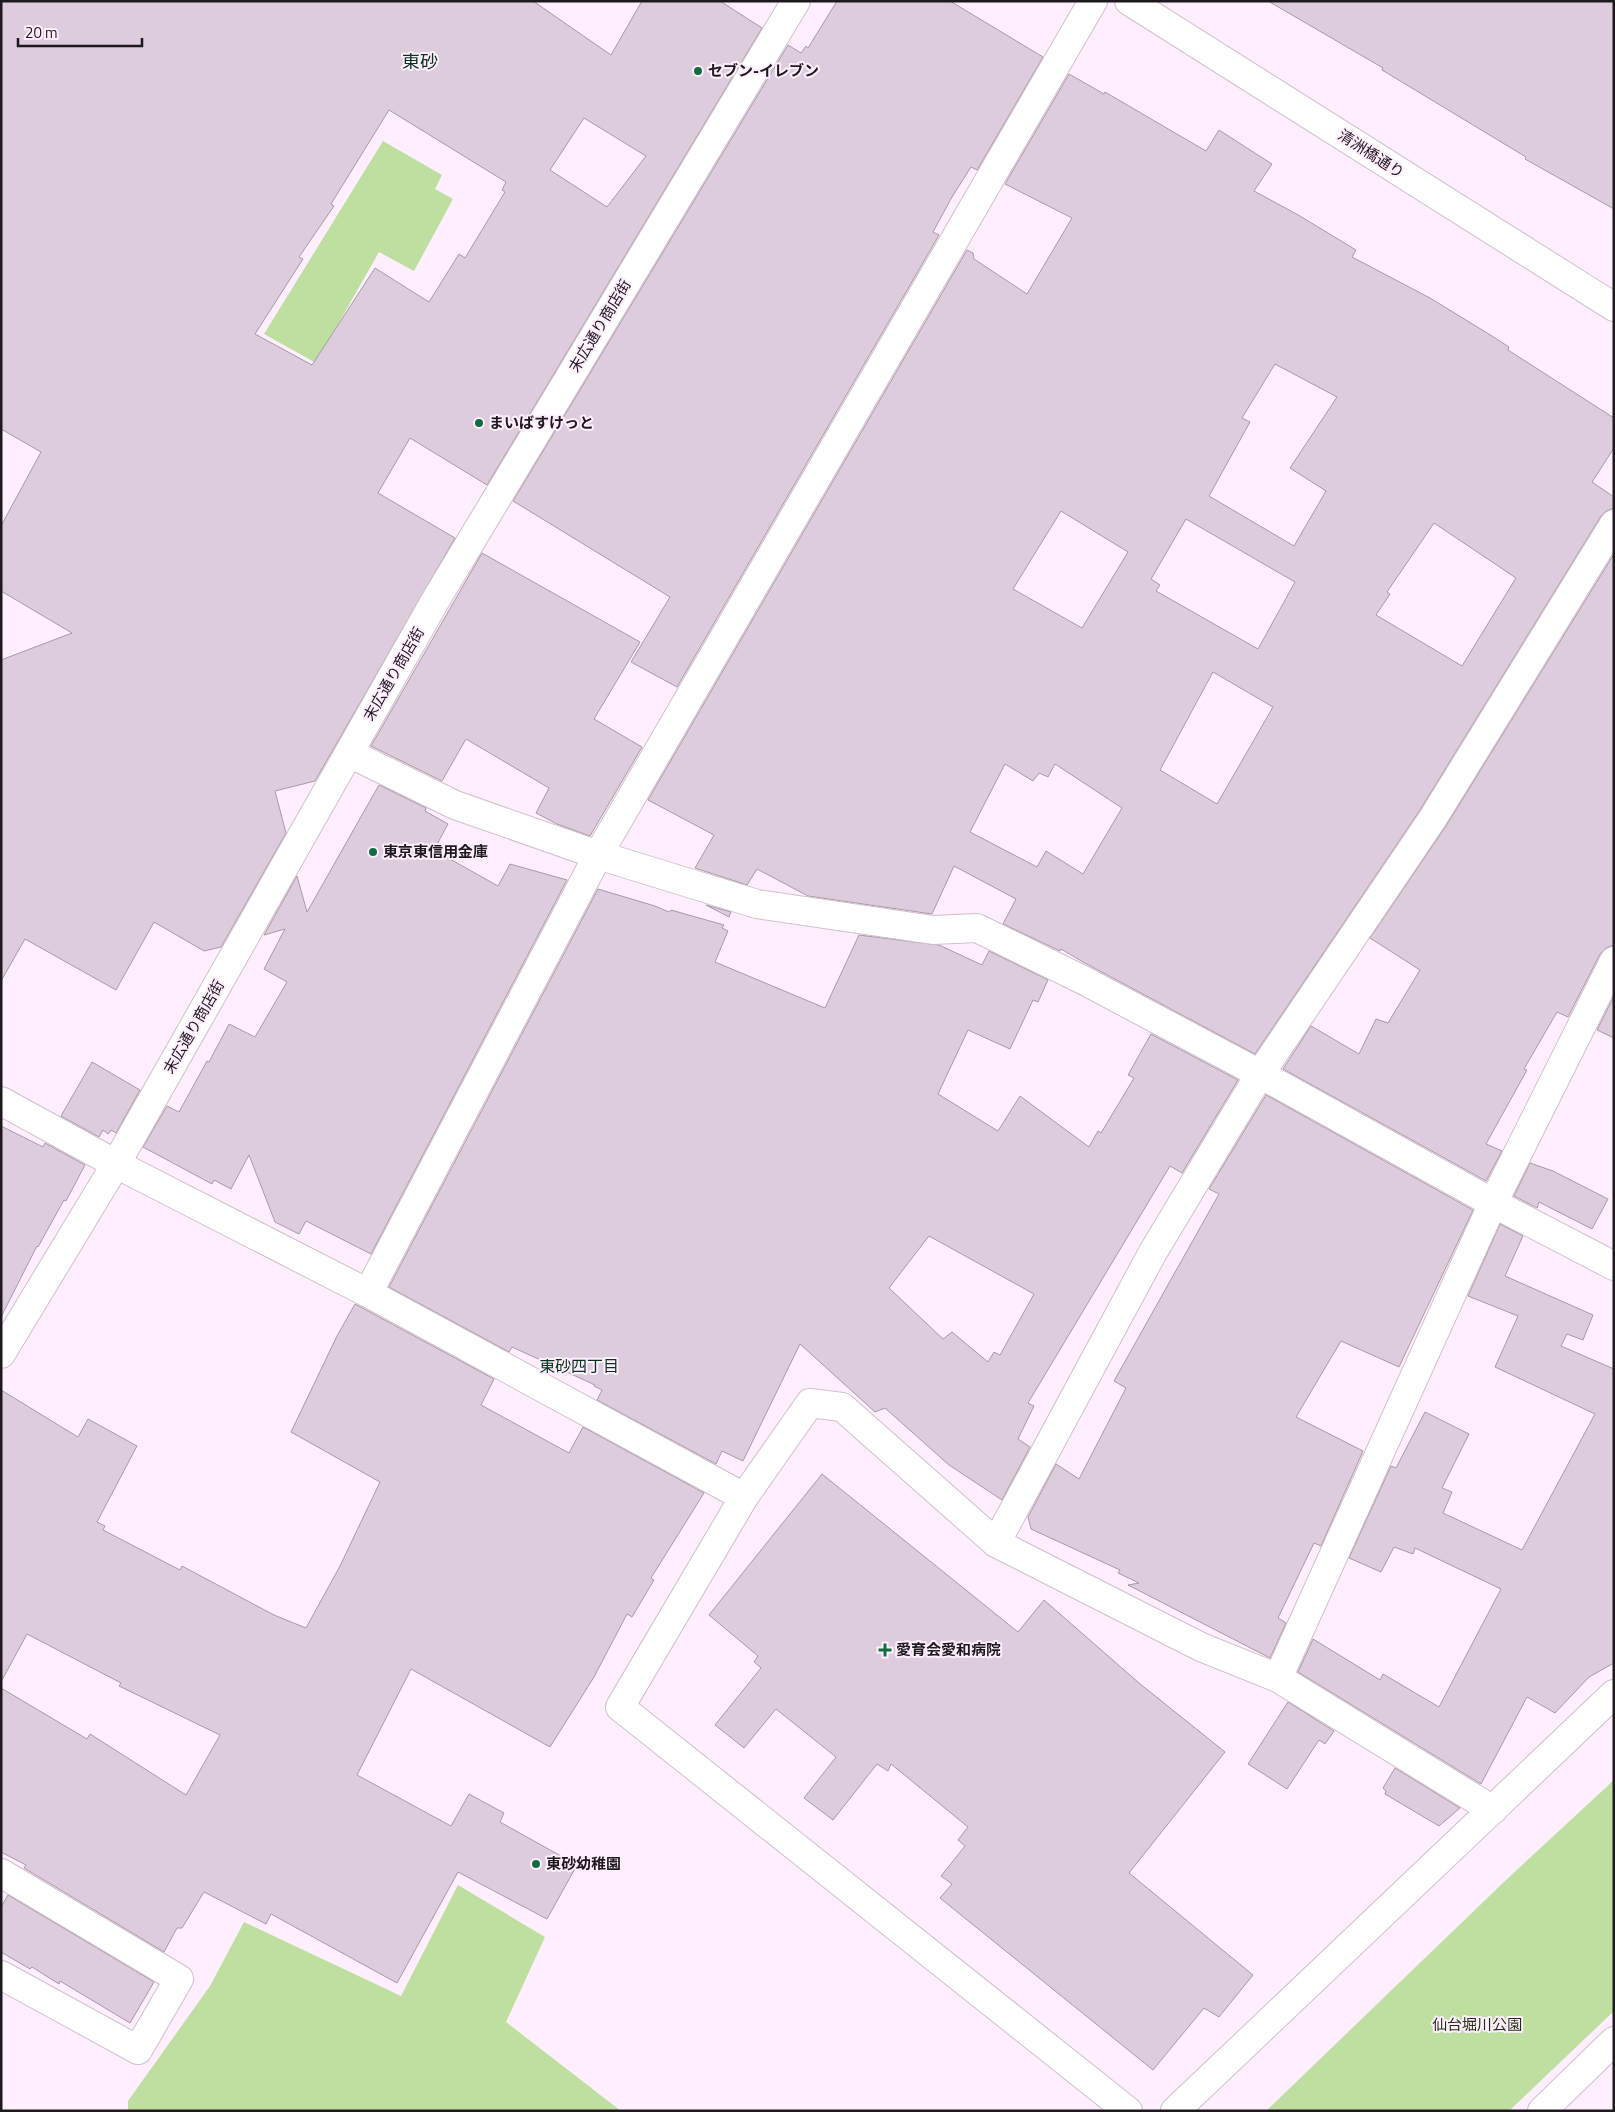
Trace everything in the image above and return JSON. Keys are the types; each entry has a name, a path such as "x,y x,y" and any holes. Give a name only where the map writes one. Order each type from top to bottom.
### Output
{"street":[{"name":"末広通り商店街","path":"1,1354 116,1164 436,601 796,1"},
{"path":"368,1293 598,855 1094,1"},
{"name":"清洲橋通り","path":"1132,2 1614,307"},
{"path":"996,1543 1153,1252 1260,1074 1433,818 1614,524"},
{"path":"349,753 455,805 598,855 757,904 933,930 977,928 1085,981 1260,1074 1493,1203 1614,1266"},
{"path":"1278,1678 1493,1203 1614,961"},
{"path":"1,1102 116,1164 368,1293 744,1497"},
{"path":"1128,2111 620,1708 744,1497 810,1403 842,1408 996,1543 1201,1647 1278,1678 1493,1810"},
{"path":"1176,2111 1614,1694"},
{"path":"1,1873 179,1979 138,2050 1,1975"},
{"path":"1542,2111 1614,2041"}],"green space":[{"path":"383,141 442,175 435,189 453,199 414,271 379,252 316,363 264,334"},
{"name":"仙台堀川公園","path":"1614,1780 1614,2011 1509,2111 1266,2111 1506,1880"},
{"path":"458,1885 545,1937 506,2022 621,2111 128,2111 128,2101 210,1986 244,1922 401,1996"}],"building":[{"path":"1,1 533,1 611,55 642,1 720,1 762,28 487,485 410,438 378,493 455,538 315,781 275,791 286,833 221,947 204,951 154,922 116,990 25,939 1,981 1,660 72,633 1,591 1,526 41,452 1,429","holes":["389,110 506,182 502,190 505,192 465,258 459,254 429,302 375,268 312,365 255,334 303,259 299,257 334,206 331,204","584,118 646,156 607,207 550,170"]},
{"path":"837,1 950,1 1043,57 977,170 971,167 952,197 933,232 939,235 677,687 631,662 670,597 513,501 788,45 801,53 806,46 808,48"},
{"path":"1268,1 1614,1 1614,209 1525,159 1526,157 1382,70 1383,68"},
{"path":"1069,74 1104,94 1105,92 1206,151 1219,130 1272,164 1254,191 1356,250 1352,257 1430,298 1492,336 1509,347 1508,350 1614,418 1614,448 1592,482 1614,497 1614,508 1606,511 1601,516 1420,810 1255,1054 1061,949 1060,951 1003,924 1016,899 954,866 932,914 808,896 757,869 747,885 695,868 714,835 648,800 967,250 973,253 974,259 1027,294 1072,218 1005,184","holes":["1275,364 1337,397 1290,468 1326,491 1294,546 1209,496 1250,422 1242,418","1061,511 1128,552 1082,628 1013,589","1186,519 1295,582 1258,649 1156,591 1160,585 1151,579","1434,523 1516,578 1462,666 1376,615 1390,594 1387,592","1213,672 1273,707 1217,804 1160,770","1005,764 1033,781 1039,773 1048,777 1055,764 1122,808 1083,874 1046,851 1037,867 970,832"]},
{"path":"482,553 640,642 594,719 642,747 590,836 557,824 536,813 549,788 466,739 442,781 371,746"},
{"path":"1614,554 1614,945 1606,948 1600,954 1568,1017 1557,1012 1524,1069 1527,1070 1486,1144 1502,1151 1486,1181 1283,1069 1311,1026 1359,1054 1376,1019 1388,1023 1420,970 1370,938 1446,826"},
{"path":"379,785 426,808 425,811 448,824 434,850 498,886 510,864 567,880 371,1254 306,1221 299,1234 275,1222 249,1155 231,1189 214,1180 212,1184 143,1147 167,1106 179,1112 229,1024 255,1037 287,982 264,969 285,929 264,935 297,876 307,912"},
{"path":"598,889 669,912 671,910 724,925 722,928 728,931 715,962 825,1008 859,935 939,945 982,965 989,951 1048,980 1038,1002 1033,1000 1010,1049 968,1030 938,1094 998,1131 1020,1096 1089,1147 1098,1131 1101,1133 1134,1078 1128,1075 1151,1034 1238,1080 1182,1173 1170,1166 1028,1403 1034,1406 1018,1439 1030,1447 1002,1500 949,1465 885,1408 875,1412 800,1344 743,1461 722,1451 716,1464 597,1400 602,1390 595,1385 512,1347 509,1352 389,1287","holes":["929,1236 1034,1294 1000,1355 994,1352 988,1362 952,1332 943,1339 889,1288"]},
{"path":"706,905 731,912 729,917"},
{"path":"1614,996 1614,1038 1597,1030"},
{"path":"92,1062 140,1090 116,1133 111,1130 108,1134 103,1130 99,1137 61,1116"},
{"path":"1266,1095 1473,1210 1399,1367 1341,1341 1296,1417 1363,1451 1321,1546 1314,1543 1278,1618 1286,1623 1270,1658 1128,1585 1139,1583 1118,1573 1120,1570 1031,1529 1028,1517 1056,1464 1079,1479 1126,1388 1114,1381 1219,1194 1209,1189"},
{"path":"1,1126 43,1147 45,1143 85,1165 66,1201 64,1200 37,1246 1,1317"},
{"path":"1530,1163 1553,1171 1608,1199 1592,1229 1539,1202 1537,1208 1514,1196"},
{"path":"1500,1224 1523,1236 1505,1276 1593,1315 1583,1340 1567,1334 1561,1346 1614,1369 1614,1663 1589,1677 1555,1713 1527,1697 1481,1784 1298,1672 1313,1639 1380,1680 1383,1674 1439,1707 1501,1589 1415,1548 1413,1554 1394,1547 1381,1572 1349,1558 1391,1466 1396,1468 1425,1412 1469,1434 1442,1488 1452,1492 1443,1513 1522,1550 1595,1414 1495,1367 1518,1316 1468,1296"},
{"path":"355,1304 494,1379 481,1405 569,1453 583,1427 704,1493 651,1578 654,1580 632,1617 627,1614 594,1677 550,1747 411,1669 357,1775 451,1826 469,1794 504,1813 500,1822 577,1865 547,1919 458,1872 397,1983 271,1914 266,1924 204,1892 182,1928 177,1928 164,1952 24,1868 26,1865 1,1852 1,1688 87,1739 90,1734 186,1795 220,1735 119,1686 121,1683 27,1634 1,1682 1,1390 78,1437 88,1419 137,1446 97,1522 105,1526 103,1530 180,1570 182,1566 274,1615 306,1628 340,1566 380,1482 291,1432 337,1336"},
{"path":"822,1474 1018,1632 1044,1600 1139,1683 1225,1752 1129,1873 1253,1975 1219,2017 1204,2008 1153,2070 940,1898 952,1884 941,1876 965,1846 958,1840 968,1827 891,1764 888,1771 877,1764 833,1820 804,1798 836,1757 776,1709 744,1748 715,1725 761,1668 754,1662 758,1656 709,1615"},
{"path":"1288,1702 1334,1731 1325,1744 1319,1740 1287,1789 1248,1764"},
{"path":"1395,1768 1460,1808 1439,1826 1385,1794 1386,1791 1383,1788"},
{"path":"8,1895 154,1982 130,2023 60,1981 59,1984 32,1967 30,1969 1,1952 1,1907"}],"place":[{"name":"セブン-イレブン","path":"698,71"},
{"name":"まいばすけっと","path":"479,423"},
{"name":"東京東信用金庫","path":"373,852"},
{"name":"愛育会愛和病院","path":"885,1650"},
{"name":"東砂幼稚園","path":"536,1864"}],"district":[{"name":"東砂","path":"420,62"},
{"name":"東砂四丁目","path":"579,1366"}]}
